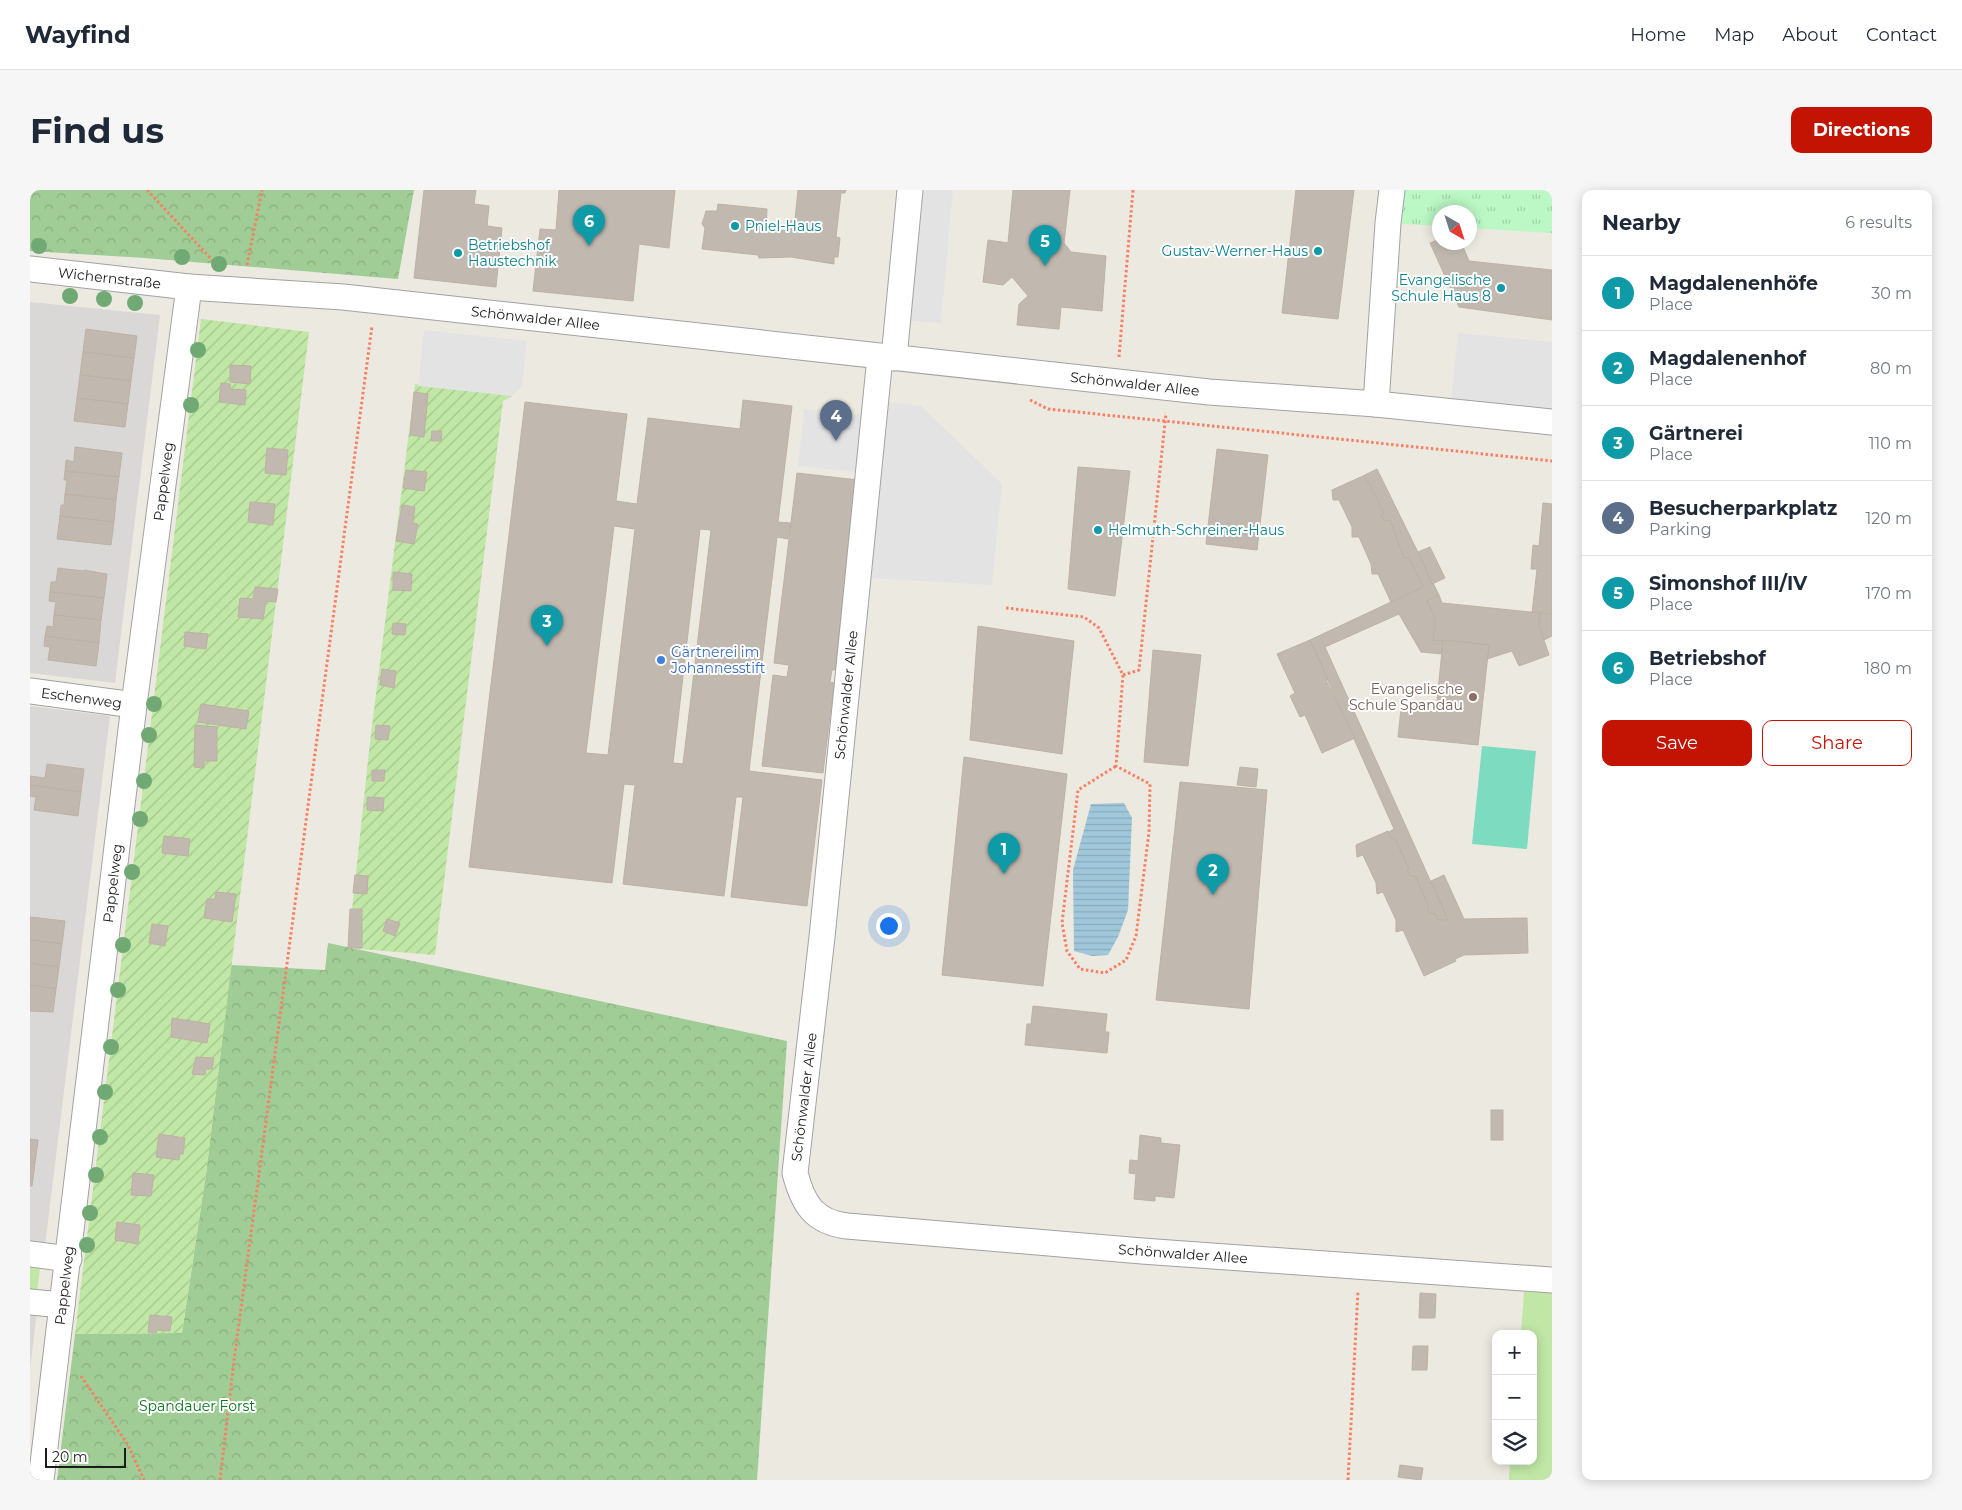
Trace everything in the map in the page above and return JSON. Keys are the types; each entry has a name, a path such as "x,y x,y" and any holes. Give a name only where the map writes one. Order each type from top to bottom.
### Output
{"street":[{"name":"Schönwalder Allee","path":"910,190 887,357 795,1173 800,1192 810,1207 829,1224 1552,1280"},
{"path":"1376,404 1388,223 1392,190"},
{"name":"Wichernstraße","path":"30,269 190,287"},
{"name":"Schönwalder Allee","path":"190,287 343,298 1168,388 1376,404 1552,422"},
{"name":"Pappelweg","path":"41,1480 134,705 190,287"},
{"name":"Eschenweg","path":"30,691 134,705"},
{"path":"30,1254 69,1259"},
{"path":"30,1302 62,1306"}],"path":[{"path":"147,190 241,291"},
{"path":"241,291 262,190"},
{"path":"1117,382 1133,190"},
{"path":"220,1480 234,1360 375,302"},
{"path":"1123,675 1139,670 1168,388"},
{"path":"1006,608 1084,617 1099,628 1123,675 1116,766"},
{"path":"1116,766 1150,784 1149,832 1136,936 1126,960 1105,973 1080,969 1067,951 1062,923 1078,790 1116,766"},
{"path":"1348,1480 1359,1266"},
{"path":"58,1342 128,1445 144,1480"}],"shaded area":[{"path":"910,190 953,190 941,323 898,320"},
{"path":"30,302 160,315 115,683 30,673"},
{"path":"424,330 527,341 522,386 512,396 418,386"},
{"path":"1458,333 1552,342 1552,422 1450,412"},
{"path":"889,402 921,406 1002,484 992,585 868,578"},
{"path":"804,409 874,416 868,473 798,466"},
{"path":"30,706 110,716 45,1246 30,1244"},
{"path":"30,1310 37,1311 30,1369"}],"green space":[{"path":"30,190 414,190 398,279 145,258 30,251"},
{"path":"1392,190 1552,190 1552,233 1477,228 1477,205 1432,205 1432,226 1388,223"},
{"path":"201,319 309,332 206,1174 182,1333 75,1334"},
{"path":"415,384 512,396 503,401 435,955 348,948 370,742"},
{"path":"1482,746 1536,751 1527,849 1472,844"},
{"name":"Spandauer Forst","path":"328,943 787,1041 757,1480 57,1480 75,1334 182,1333 206,1174 231,965 325,970"},
{"path":"30,1267 40,1268 37,1293 30,1293"},
{"path":"1525,1278 1552,1280 1552,1480 1509,1480 1510,1465 1537,1465 1537,1330 1521,1330"}],"water":[{"path":"1124,803 1132,818 1128,910 1118,937 1108,955 1092,956 1074,951 1073,870 1091,804"}],"building":[{"name":"Betriebshof Haustechnik","path":"424,190 476,190 474,204 489,206 487,226 502,228 496,287 414,278"},
{"path":"559,190 675,190 669,248 639,244 633,301 533,291 540,229 556,230"},
{"name":"Pniel-Haus","path":"798,190 846,190 845,193 841,193 836,237 840,238 838,257 834,257 834,264 791,257 759,258 758,255 702,249 705,228 702,224 706,211 717,211 718,204 767,209 766,229 789,231 790,221 795,219"},
{"path":"1013,190 1070,190 1064,243 1071,252 1106,256 1102,311 1061,307 1059,329 1017,325 1019,304 1028,296 1012,277 1003,285 983,282 988,240 1008,243"},
{"name":"Gustav-Werner-Haus","path":"1296,190 1354,190 1338,319 1282,313"},
{"name":"Evangelische Schule Haus 8","path":"1433,250 1464,250 1469,261 1552,270 1552,320 1459,307"},
{"path":"86,329 137,336 134,358 83,352"},
{"path":"83,352 134,358 131,381 80,375"},
{"path":"230,365 251,366 250,384 230,382"},
{"path":"80,375 131,381 128,404 77,398"},
{"path":"221,383 230,384 230,389 246,390 245,405 219,402"},
{"path":"414,392 428,394 424,437 410,435"},
{"path":"77,398 128,404 125,427 74,421"},
{"path":"743,400 792,406 778,522 791,523 788,539 777,537 749,771 822,780 807,906 731,897 743,797 736,797 724,896 623,884 635,785 624,784 612,883 469,867 525,402 627,414 616,501 637,504 648,418 740,429","holes":["614,526 635,529 608,755 586,753","700,529 711,530 683,764 673,763"]},
{"path":"432,431 442,431 441,441 431,441"},
{"path":"75,447 122,453 119,477 65,471 66,460 74,462"},
{"path":"267,448 288,450 286,475 265,473"},
{"path":"1217,449 1268,455 1257,550 1206,544"},
{"name":"Helmuth-Schreiner-Haus","path":"1078,467 1130,471 1115,596 1068,589"},
{"path":"1377,469 1439,595 1427,601 1436,620 1433,640 1443,640 1442,654 1421,652 1399,614 1325,647 1448,920 1438,920 1435,914 1429,913 1427,908 1429,907 1415,876 1410,876 1407,870 1409,869 1395,839 1390,838 1387,833 1394,829 1310,640 1423,587 1409,558 1404,558 1390,520 1384,521 1381,514 1384,513 1369,483 1363,476"},
{"path":"406,470 427,472 424,491 403,488"},
{"path":"65,471 119,477 116,500 65,494 67,480 64,480"},
{"path":"797,473 858,480 835,670 832,670 830,682 834,683 823,773 762,766 773,675 787,677 789,665 774,663"},
{"path":"1363,476 1369,483 1384,513 1381,514 1384,521 1390,520 1404,558 1409,558 1423,587 1391,602 1378,574 1372,574 1371,564 1359,537 1352,537 1352,527 1339,500 1333,500 1332,490"},
{"path":"65,494 116,500 114,522 60,516"},
{"path":"250,502 275,504 273,525 248,522"},
{"path":"1543,503 1552,504 1552,614 1532,613 1537,569 1531,569 1533,545 1539,546"},
{"path":"402,505 415,507 413,523 418,524 414,544 396,541"},
{"path":"60,516 114,522 111,545 57,539"},
{"path":"1430,547 1445,578 1432,584 1418,552"},
{"path":"58,568 107,574 104,598 50,592 51,582 56,582"},
{"path":"393,572 412,574 411,591 393,590"},
{"path":"255,587 278,589 276,602 266,601 263,619 238,617 240,598 253,599"},
{"path":"50,592 104,598 101,620 54,615 56,602 49,601"},
{"path":"1439,595 1442,603 1540,613 1539,626 1549,655 1519,666 1512,651 1487,659 1489,645 1433,640 1436,620 1427,601"},
{"path":"1540,613 1552,614 1552,636 1544,640 1539,626"},
{"path":"54,615 101,620 99,643 45,636 47,626 53,627"},
{"path":"393,623 406,624 405,635 392,634"},
{"path":"978,626 1074,641 1062,754 970,740"},
{"path":"185,632 208,634 206,649 184,646"},
{"path":"45,636 99,643 96,666 48,660 50,647 44,646"},
{"path":"1310,640 1328,680 1326,680 1355,738 1322,753 1305,715 1300,717 1290,696 1295,693 1277,654"},
{"path":"1443,640 1489,645 1478,745 1398,737 1401,709 1436,712"},
{"path":"1153,650 1201,655 1188,766 1144,762"},
{"path":"382,669 396,671 394,688 380,685"},
{"path":"201,704 249,711 246,729 198,722"},
{"path":"195,725 217,727 217,761 204,761 204,768 194,767"},
{"path":"376,725 390,726 388,740 375,739"},
{"path":"964,757 1067,774 1043,986 942,975"},
{"path":"47,764 84,769 81,792 30,785 30,776 45,778"},
{"path":"1240,767 1258,769 1256,787 1237,785"},
{"path":"372,770 385,770 384,781 372,781"},
{"path":"1180,782 1267,790 1249,1009 1156,1000"},
{"path":"30,785 81,792 78,816 34,810 36,797 30,796"},
{"path":"367,797 384,798 383,811 367,810"},
{"path":"1388,831 1390,838 1395,839 1409,869 1407,870 1410,876 1415,876 1429,907 1427,908 1429,913 1435,914 1438,920 1448,920 1431,881 1444,875 1464,919 1527,918 1528,953 1464,955 1455,959 1456,961 1424,976 1403,930 1396,932 1396,920 1383,892 1377,894 1376,883 1363,855 1357,857 1356,845"},
{"path":"164,836 190,839 188,856 162,853"},
{"path":"355,875 368,876 367,894 353,893"},
{"path":"216,892 236,894 232,922 204,918 207,899 215,899"},
{"path":"350,909 362,909 362,948 348,948"},
{"path":"30,917 65,921 62,944 30,940"},
{"path":"387,919 400,923 395,936 383,931"},
{"path":"152,924 168,926 165,946 149,943"},
{"path":"30,940 62,944 59,967 30,963"},
{"path":"30,963 59,967 56,989 30,985"},
{"path":"30,985 56,989 53,1012 30,1011"},
{"path":"1033,1006 1107,1014 1105,1032 1109,1032 1107,1053 1025,1045 1027,1024 1031,1024"},
{"path":"172,1018 210,1024 207,1043 171,1037"},
{"path":"196,1057 214,1058 212,1069 206,1069 205,1075 192,1074"},
{"path":"1491,1110 1503,1110 1503,1140 1491,1140"},
{"path":"159,1134 185,1138 183,1154 180,1154 179,1160 156,1157"},
{"path":"1140,1135 1161,1138 1161,1143 1180,1145 1174,1198 1155,1196 1155,1201 1134,1199 1136,1174 1129,1173 1130,1160 1138,1161"},
{"path":"30,1139 38,1140 35,1163 30,1162"},
{"path":"30,1162 35,1163 32,1186 30,1186"},
{"path":"133,1173 154,1175 151,1196 131,1195"},
{"path":"117,1222 140,1225 138,1244 115,1240"},
{"path":"1420,1293 1436,1294 1435,1318 1419,1318"},
{"path":"150,1315 172,1317 170,1331 157,1330 156,1333 148,1332"},
{"path":"1413,1346 1428,1346 1427,1370 1412,1370"},
{"path":"1400,1465 1423,1468 1421,1480 1398,1477"}],"place":[{"name":"Pniel-Haus","path":"735,226"},
{"name":"Betriebshof","path":"589,246"},
{"name":"Gustav-Werner-Haus","path":"1318,251"},
{"name":"Betriebshof Haustechnik","path":"458,253"},
{"name":"Simonshof III/IV","path":"1045,266"},
{"name":"Evangelische Schule Haus 8","path":"1501,288"},
{"name":"Besucherparkplatz","path":"836,441"},
{"name":"Helmuth-Schreiner-Haus","path":"1098,530"},
{"name":"Gärtnerei","path":"547,646"},
{"name":"Gärtnerei im Johannesstift","path":"661,660"},
{"name":"Evangelische Schule Spandau","path":"1473,697"},
{"name":"Magdalenenhöfe","path":"1004,874"},
{"name":"Magdalenenhof","path":"1213,895"}]}
